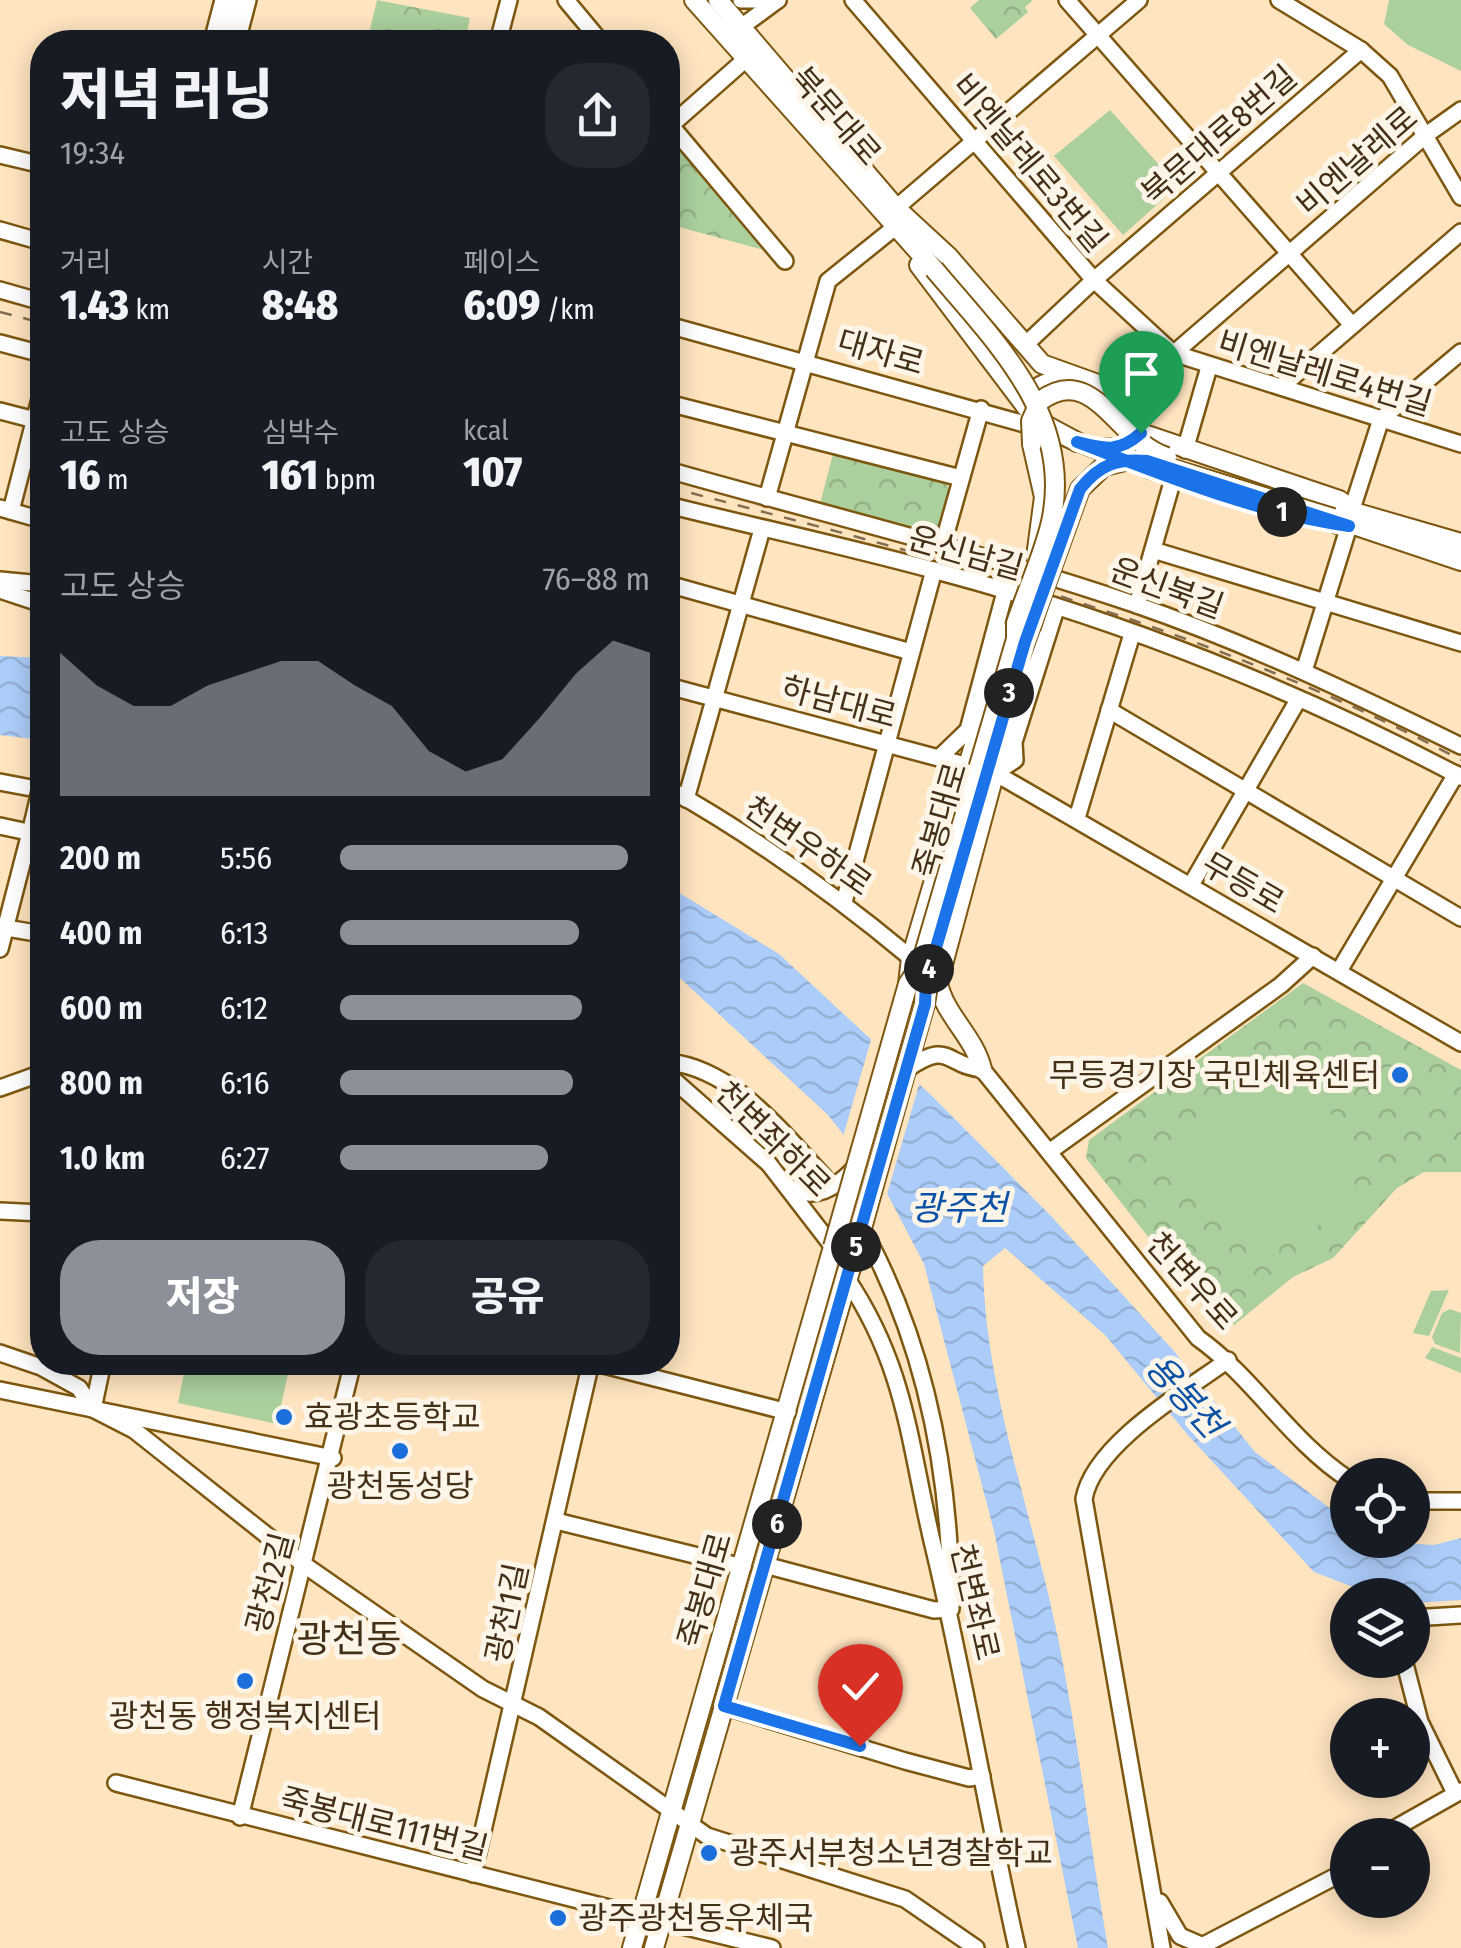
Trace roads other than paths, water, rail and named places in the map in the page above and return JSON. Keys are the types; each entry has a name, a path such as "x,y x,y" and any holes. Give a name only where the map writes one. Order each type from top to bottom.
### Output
{"main road":[{"name":"북문대로","path":"694,0 734,32 896,208 938,266"},
{"name":"북문대로","path":"718,0 746,59 894,228 938,266"},
{"path":"896,208 948,256 1042,364 1094,383 1141,433 1339,500 1342,515"},
{"path":"894,228 1022,411 1077,442"},
{"path":"938,266 1014,364 1044,420 1053,463 1054,508 1044,566"},
{"path":"1044,566 1044,496 1031,421 1040,401 1067,388 1085,392 1099,402 1136,443 1152,453 1342,515 1461,561"},
{"path":"908,984 911,958 1006,637 1024,626 1044,566 1080,489 1091,475 1117,461 1147,461 1461,543"},
{"path":"925,1004 938,982 1033,643 1024,626"},
{"name":"죽봉대로","path":"632,1948 908,984 922,964 1016,639 1024,626"},
{"name":"죽봉대로","path":"654,1948 907,1069 925,1004 926,982 1024,626"},
{"path":"938,982 941,1000 978,1051 982,1069"}],"street":[{"path":"215,30 223,0"},
{"path":"228,30 235,0"},
{"path":"241,30 248,0"},
{"path":"501,30 509,0"},
{"path":"566,0 591,30"},
{"path":"741,0 778,0"},
{"path":"734,32 778,0"},
{"name":"비엔날레로3번길","path":"853,0 1094,280 1173,353"},
{"path":"1067,0 1290,255"},
{"path":"896,208 1139,0"},
{"path":"1280,0 1361,50 1398,85 1461,196"},
{"name":"북문대로8번길","path":"1025,345 1218,170 1361,50"},
{"path":"680,117 746,59"},
{"name":"비엔날레로","path":"1142,381 1426,135 1461,110"},
{"path":"680,142 785,261"},
{"path":"0,155 30,162"},
{"path":"767,498 828,280 894,228"},
{"path":"1281,387 1461,232"},
{"name":"비엔날레로","path":"1290,255 1352,325"},
{"path":"0,290 30,299"},
{"name":"대자로","path":"680,328 982,409 1022,411"},
{"path":"0,343 30,351"},
{"path":"1304,671 1326,601 1342,515 1381,419 1461,352"},
{"name":"비엔날레로4번길","path":"1173,353 1461,444"},
{"path":"1185,450 1209,367"},
{"path":"1022,411 1032,388 1045,380 1124,388 1142,381"},
{"path":"1077,442 1110,450 1128,446 1141,433 1137,402 1142,381"},
{"path":"680,406 962,478"},
{"path":"943,544 982,409"},
{"path":"0,411 30,419"},
{"path":"30,435 6,509 30,516"},
{"path":"1077,442 1174,479 1315,522 1342,515"},
{"name":"운신북길","path":"680,473 943,544 1137,605 1304,671 1461,746"},
{"path":"1137,605 1174,479"},
{"name":"운신남길","path":"680,508 934,570 1132,634 1298,700 1458,776"},
{"path":"686,799 762,529"},
{"path":"1153,550 1461,643"},
{"path":"844,902 934,570"},
{"path":"0,580 30,583"},
{"path":"680,587 912,652"},
{"path":"0,590 30,600"},
{"name":"죽봉대로","path":"940,757 968,730 1006,592"},
{"path":"996,774 1016,760 1014,742 1056,609"},
{"path":"1077,818 1132,634"},
{"name":"하남대로","path":"680,689 996,774"},
{"path":"1192,884 1298,700"},
{"path":"1109,710 1461,918"},
{"name":"무등로","path":"996,774 1461,1042"},
{"path":"1339,972 1458,776"},
{"path":"0,782 30,788"},
{"name":"천변우하로","path":"680,795 844,902 911,958"},
{"path":"0,826 30,829"},
{"path":"0,948 2,927 30,844"},
{"path":"2,927 30,932"},
{"path":"1049,1152 1265,997 1313,956"},
{"path":"907,1069 939,1054 956,1057 968,1068 982,1069"},
{"name":"천변좌하로","path":"680,1065 739,1094 777,1126 825,1178"},
{"name":"천변우로","path":"982,1069 1198,1338 1228,1360 1099,1463 1084,1499 1162,1948"},
{"path":"0,1088 30,1077"},
{"name":"천변좌하로","path":"680,1085 790,1187 833,1247"},
{"path":"790,1187 798,1192 826,1192 854,1169"},
{"path":"0,1210 30,1212"},
{"path":"765,1565 934,1610 951,1608 949,1538 928,1384 871,1245"},
{"name":"천변좌로","path":"848,1275 877,1326 898,1377 951,1608 1017,1948"},
{"path":"0,1353 30,1365"},
{"path":"1228,1360 1330,1466"},
{"path":"55,1375 79,1388 93,1409 134,1430 303,1564 514,1706 539,1717 690,1823 734,1847 916,1904 976,1948"},
{"path":"93,1409 100,1375"},
{"name":"광천2길","path":"240,1817 351,1375"},
{"name":"광천1길","path":"473,1874 589,1375"},
{"path":"643,1375 788,1412"},
{"path":"0,1390 333,1458"},
{"path":"1430,1501 1461,1501"},
{"path":"556,1521 743,1567"},
{"path":"1430,1617 1461,1615"},
{"path":"1409,1678 1420,1722 1458,1792 1413,1818"},
{"path":"724,1706 952,1774 982,1776"},
{"name":"죽봉대로111번길","path":"116,1783 641,1916"},
{"path":"1152,1887 1180,1936 1200,1947 1330,1879"},
{"path":"662,1921 772,1948"}],"water":[{"path":"0,656 30,657 30,739 0,735"},
{"name":"광주천","path":"680,893 779,954 932,1096 1051,1216 1173,1350 1255,1452 1330,1508 1330,1558 1430,1558 1430,1545 1461,1538 1461,1600 1430,1602 1430,1578 1330,1578 1314,1572 1187,1434 1105,1335 1005,1248 983,1266 1000,1402 1063,1664 1108,1948 1078,1948 994,1531 924,1264 881,1182 828,1115 680,978"}],"railway":[{"path":"0,312 30,320"},
{"path":"680,490 973,570 1172,634 1270,671 1461,760"}],"place":[{"name":"무등경기장 국민체육센터","path":"1400,1075"},
{"name":"효광초등학교","path":"284,1417"},
{"name":"광천동성당","path":"400,1451"},
{"name":"광천동 행정복지센터","path":"245,1681"},
{"name":"광주서부청소년경찰학교","path":"709,1853"},
{"name":"광주광천동우체국","path":"558,1918"}],"district":[{"name":"광천동","path":"349,1639"}],"water label":[{"name":"용봉천","path":"1185,1396"}]}
